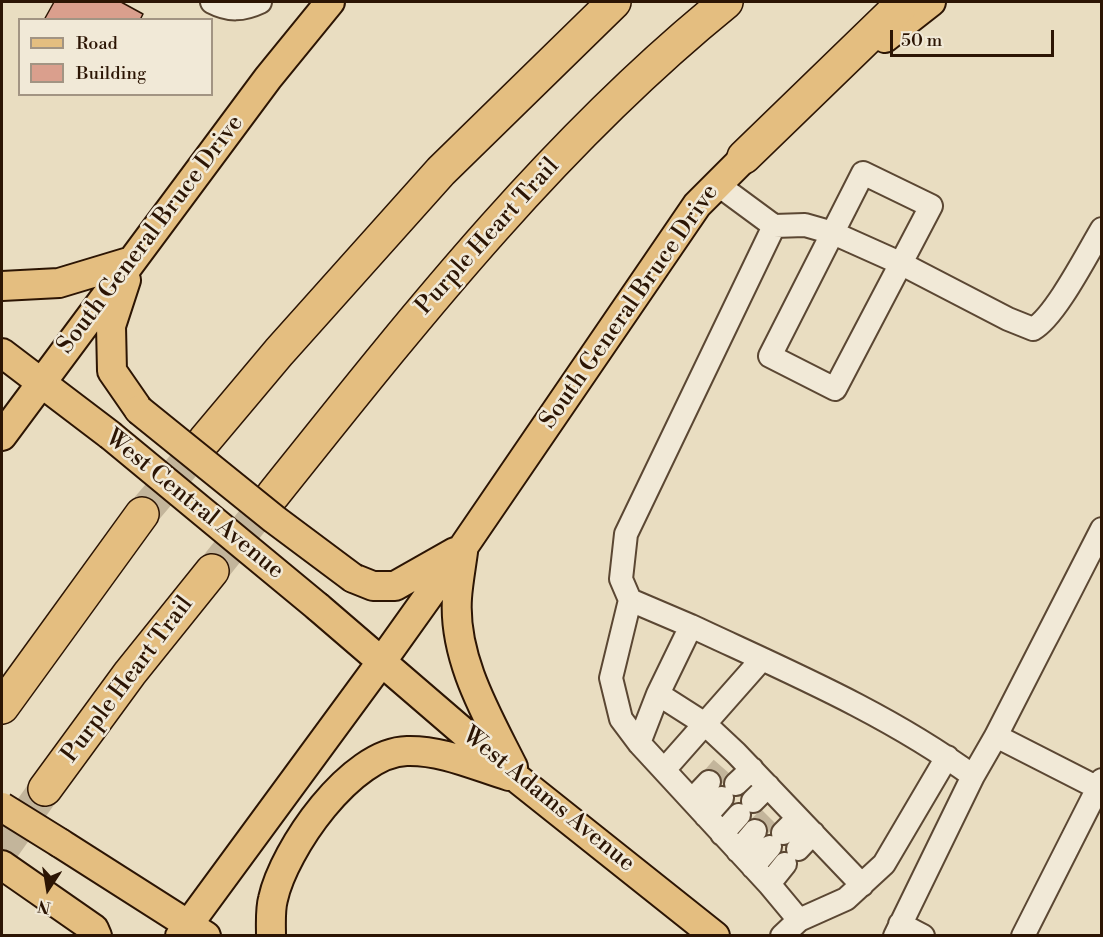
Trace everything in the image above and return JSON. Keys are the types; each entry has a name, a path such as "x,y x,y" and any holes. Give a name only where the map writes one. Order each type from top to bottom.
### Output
{"highway":[{"path":"205,440 287,343 441,171 614,2"},
{"name":"Purple Heart Trail","path":"273,495 415,318 538,180 673,45 726,2"},
{"path":"744,157 904,2"},
{"path":"2,707 142,514"},
{"name":"Purple Heart Trail","path":"45,789 130,674 212,571"}],"main road":[{"name":"South General Bruce Drive","path":"2,436 268,78 330,2"},
{"name":"South General Bruce Drive","path":"192,932 464,546 697,205 744,157 848,67 931,2"},
{"path":"2,286 59,283 132,261"},
{"path":"132,261 111,326 112,371 139,410 274,519 353,578 373,586 396,586 464,546"},
{"name":"West Central Avenue","path":"2,353 110,435 382,661"},
{"path":"464,546 456,599 461,648 480,702 519,780"},
{"name":"West Adams Avenue","path":"382,661 519,780 715,936"},
{"path":"271,936 273,900 290,854 323,804 371,762 405,751 431,752 519,780"},
{"path":"2,807 60,843 192,932"},
{"path":"2,865 94,928 97,936"}],"street":[{"path":"212,2 219,5 252,5"},
{"path":"863,173 931,206 900,263 835,389 770,356 863,173"},
{"path":"717,183 774,226 806,225 833,233 900,263 1008,319 1033,329 1043,323 1055,307 1101,230"},
{"path":"774,226 626,534 621,579 630,600 611,678 621,719 639,743 769,884 799,920"},
{"path":"922,936 897,930 973,776 996,736 1101,529"},
{"path":"630,600 691,626 876,714 947,757 973,776"},
{"path":"639,743 658,694 691,626"},
{"path":"664,770 762,659"},
{"path":"658,694 705,724 730,775 776,825 862,885"},
{"path":"996,736 1100,784 1023,936"},
{"path":"782,936 799,920 846,899 884,864 947,757"},
{"path":"699,808 730,775"},
{"path":"722,834 776,825"},
{"path":"746,859 776,825"},
{"path":"769,884 776,825"}],"building":[{"path":"54,2 121,2 143,14 141,18 45,18"}],"tunnel":[{"path":"142,514 205,440"},
{"path":"212,571 273,495"},
{"path":"709,782 722,767"},
{"path":"2,850 45,789"},
{"path":"755,831 769,817"}]}
